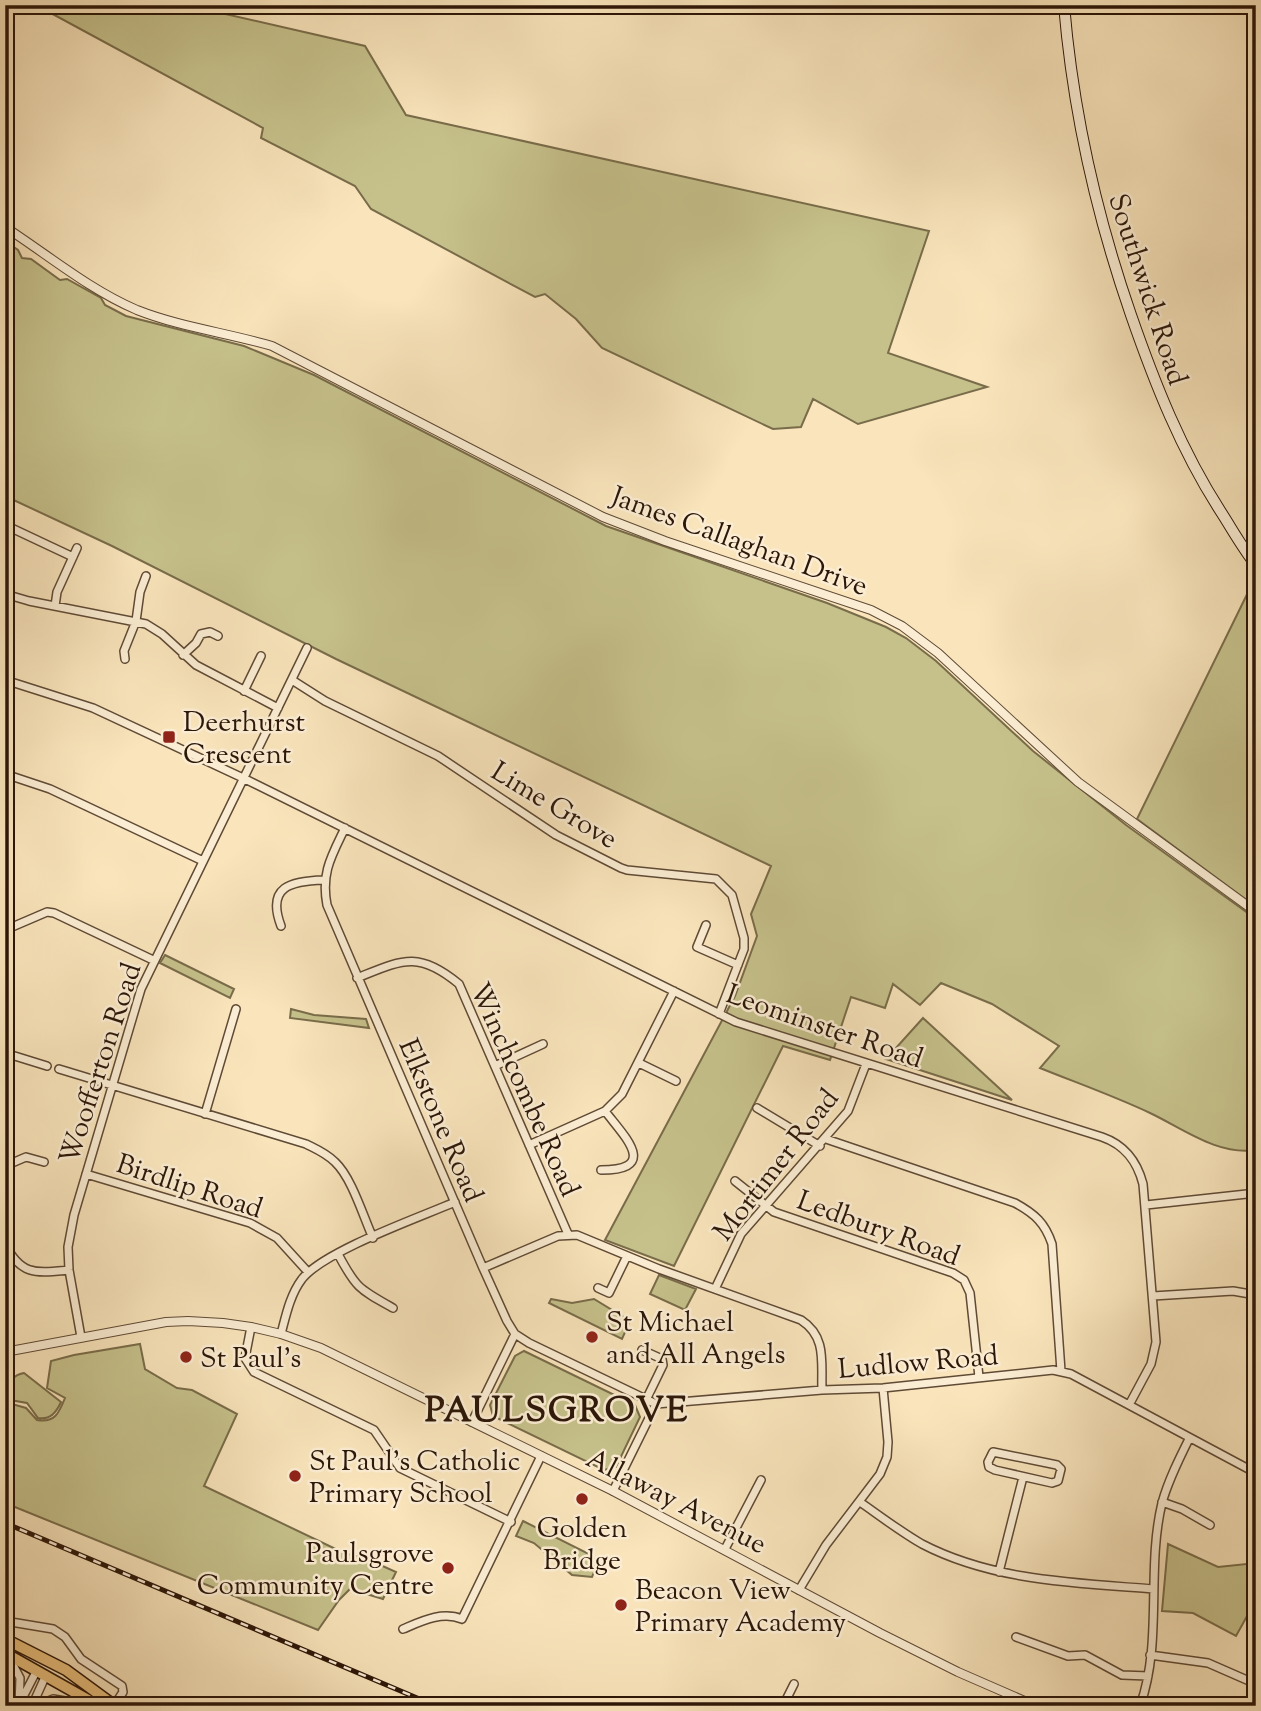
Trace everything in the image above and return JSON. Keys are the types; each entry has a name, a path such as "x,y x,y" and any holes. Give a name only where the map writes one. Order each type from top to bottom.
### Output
{"main road":[{"name":"Southwick Road","path":"1064,5 1070,73 1092,187 1154,384 1189,458 1256,565"},
{"path":"5,1639 57,1665 114,1705"},
{"path":"5,1644 34,1658 42,1670"},
{"path":"5,1653 42,1670 99,1706"},
{"path":"42,1670 57,1665"}],"street":[{"name":"James Callaghan Drive","path":"5,227 123,303 164,319 272,346 624,527 845,600 887,618 938,653 1078,782 1256,912"},
{"path":"5,524 73,557"},
{"path":"55,606 57,592 77,548"},
{"path":"125,659 124,651 136,621 139,592 146,576"},
{"path":"5,594 146,624 162,634 196,665 278,708"},
{"path":"183,655 201,634 210,632 218,636"},
{"name":"Woofferton Road","path":"81,1337 69,1270 68,1247 74,1215 141,989 307,648"},
{"path":"244,691 261,656"},
{"path":"5,680 93,708 243,778"},
{"name":"Lime Grove","path":"292,680 325,701 438,756 556,835 621,868 716,880 732,895 744,939 744,949 719,1014"},
{"path":"5,775 50,789 203,861"},
{"name":"Leominster Road","path":"243,778 736,1022 1108,1139 1124,1149 1136,1165 1143,1184 1157,1331 1153,1358 1129,1405"},
{"path":"281,926 275,912 276,901 282,891 293,883 324,880 328,863 345,828"},
{"name":"Elkstone Road","path":"324,880 327,905 483,1268 515,1334"},
{"path":"5,930 47,912 54,913 153,961"},
{"path":"706,925 696,947 738,965"},
{"name":"Winchcombe Road","path":"358,978 401,961 421,961 442,970 459,984 568,1234"},
{"path":"529,1145 605,1111 622,1094 674,991"},
{"path":"205,1114 236,1009"},
{"path":"495,1066 543,1044"},
{"path":"5,1054 47,1066"},
{"path":"639,1063 676,1081"},
{"name":"Mortimer Road","path":"715,1289 741,1234 848,1111 866,1064"},
{"path":"59,1069 306,1144 325,1154 337,1163 345,1175 373,1238"},
{"path":"757,1108 820,1146"},
{"path":"601,1170 621,1169 634,1157 633,1149 605,1111"},
{"path":"826,1139 1015,1203 1040,1220 1052,1244 1061,1371"},
{"path":"5,1166 26,1157 44,1162"},
{"name":"Birdlip Road","path":"86,1174 250,1223 276,1238 309,1272"},
{"path":"735,1181 768,1205"},
{"path":"1146,1205 1256,1194"},
{"path":"281,1334 291,1298 309,1272 322,1261 455,1202"},
{"name":"Ledbury Road","path":"768,1205 774,1212 953,1273 964,1280 970,1293 979,1377"},
{"path":"483,1268 558,1236 577,1235 809,1325 821,1342 822,1390"},
{"path":"5,1244 12,1257 29,1270 39,1273 69,1270"},
{"path":"338,1254 353,1282 361,1290 393,1308"},
{"path":"598,1287 609,1293 627,1256"},
{"path":"1153,1296 1233,1291 1256,1295"},
{"name":"Allaway Avenue","path":"5,1352 166,1322 223,1323 281,1334 321,1348 613,1491 958,1672 1036,1706"},
{"path":"251,1327 245,1358 254,1372 374,1430 400,1468 511,1522"},
{"path":"472,1422 515,1334 656,1404 613,1491"},
{"path":"642,1350 662,1359 663,1365 646,1399"},
{"name":"Ludlow Road","path":"656,1404 822,1390 883,1388 1054,1370 1071,1374 1189,1439 1255,1471"},
{"path":"799,1590 826,1545 880,1474 887,1457 888,1442 883,1388"},
{"path":"1140,1706 1148,1676 1162,1502 1189,1439"},
{"path":"993,1452 999,1452 1057,1465 1062,1473 1058,1482 1052,1483 1023,1477 989,1467 989,1456 993,1452"},
{"path":"403,1629 439,1616 462,1619 541,1456"},
{"path":"999,1572 1023,1477"},
{"path":"725,1549 761,1479"},
{"path":"860,1502 922,1544 999,1572 1036,1579 1153,1588"},
{"path":"1162,1502 1182,1509 1210,1525"},
{"path":"5,1621 53,1629 65,1637 81,1659 122,1686 123,1692 114,1705"},
{"path":"1016,1636 1068,1656 1085,1656 1122,1675 1148,1676"},
{"path":"5,1653 19,1673 19,1706"},
{"path":"1150,1655 1208,1663 1256,1684"},
{"path":"19,1706 42,1670"},
{"path":"34,1706 42,1670"},
{"path":"783,1706 794,1684"},
{"path":"34,1706 53,1699 93,1706"}],"shaded area":[{"path":"36,5 186,5 365,46 406,115 929,231 888,353 987,387 858,424 813,399 801,427 773,429 602,348 576,319 545,294 535,297 371,209 355,186 261,138 263,128"},
{"path":"5,241 18,250 22,258 31,259 60,280 67,279 126,316 244,346 314,375 606,526 827,603 906,638 936,661 1033,751 1126,825 1256,919 1256,1150 1242,1151 1214,1145 1136,1107 1040,1068 1059,1046 992,1004 941,983 920,1005 893,984 885,1008 851,997 830,1060 783,1046 674,1266 605,1240 735,996 757,936 751,914 771,866 336,659 112,546 5,496"},
{"path":"1256,579 1256,907 1137,819"},
{"path":"165,955 234,989 230,998 160,963"},
{"path":"291,1009 314,1015 366,1019 369,1028 290,1018"},
{"path":"923,1018 1012,1100 886,1059"},
{"path":"659,1275 696,1289 685,1310 650,1294"},
{"path":"551,1299 572,1303 594,1299 630,1321 622,1339 549,1303"},
{"path":"140,1344 145,1369 177,1388 192,1390 237,1414 204,1486 344,1553 367,1559 396,1572 383,1599 350,1589 318,1630 5,1503 5,1402 26,1408 37,1420 48,1420 58,1412 65,1398 47,1388 51,1361"},
{"path":"524,1351 635,1405 640,1417 616,1467 604,1470 493,1416 490,1405 515,1356"},
{"path":"24,1373 61,1402 49,1417 38,1418 27,1403 10,1400 6,1394 12,1380"},
{"path":"523,1521 589,1554 598,1563 592,1577 572,1575 534,1543 516,1536"},
{"path":"1168,1544 1218,1567 1256,1563 1256,1600 1236,1636 1193,1613 1162,1611"}],"railway":[{"path":"5,1523 436,1706"}],"place":[{"name":"Deerhurst Crescent","path":"169,737"},
{"name":"St Michael and All Angels","path":"592,1337"},
{"name":"St Paul's","path":"186,1357"},
{"name":"St Paul's Catholic Primary School","path":"295,1476"},
{"name":"Golden Bridge","path":"582,1499"},
{"name":"Paulsgrove Community Centre","path":"448,1568"},
{"name":"Beacon View Primary Academy","path":"621,1605"}],"district":[{"name":"PAULSGROVE","path":"557,1409"}]}
